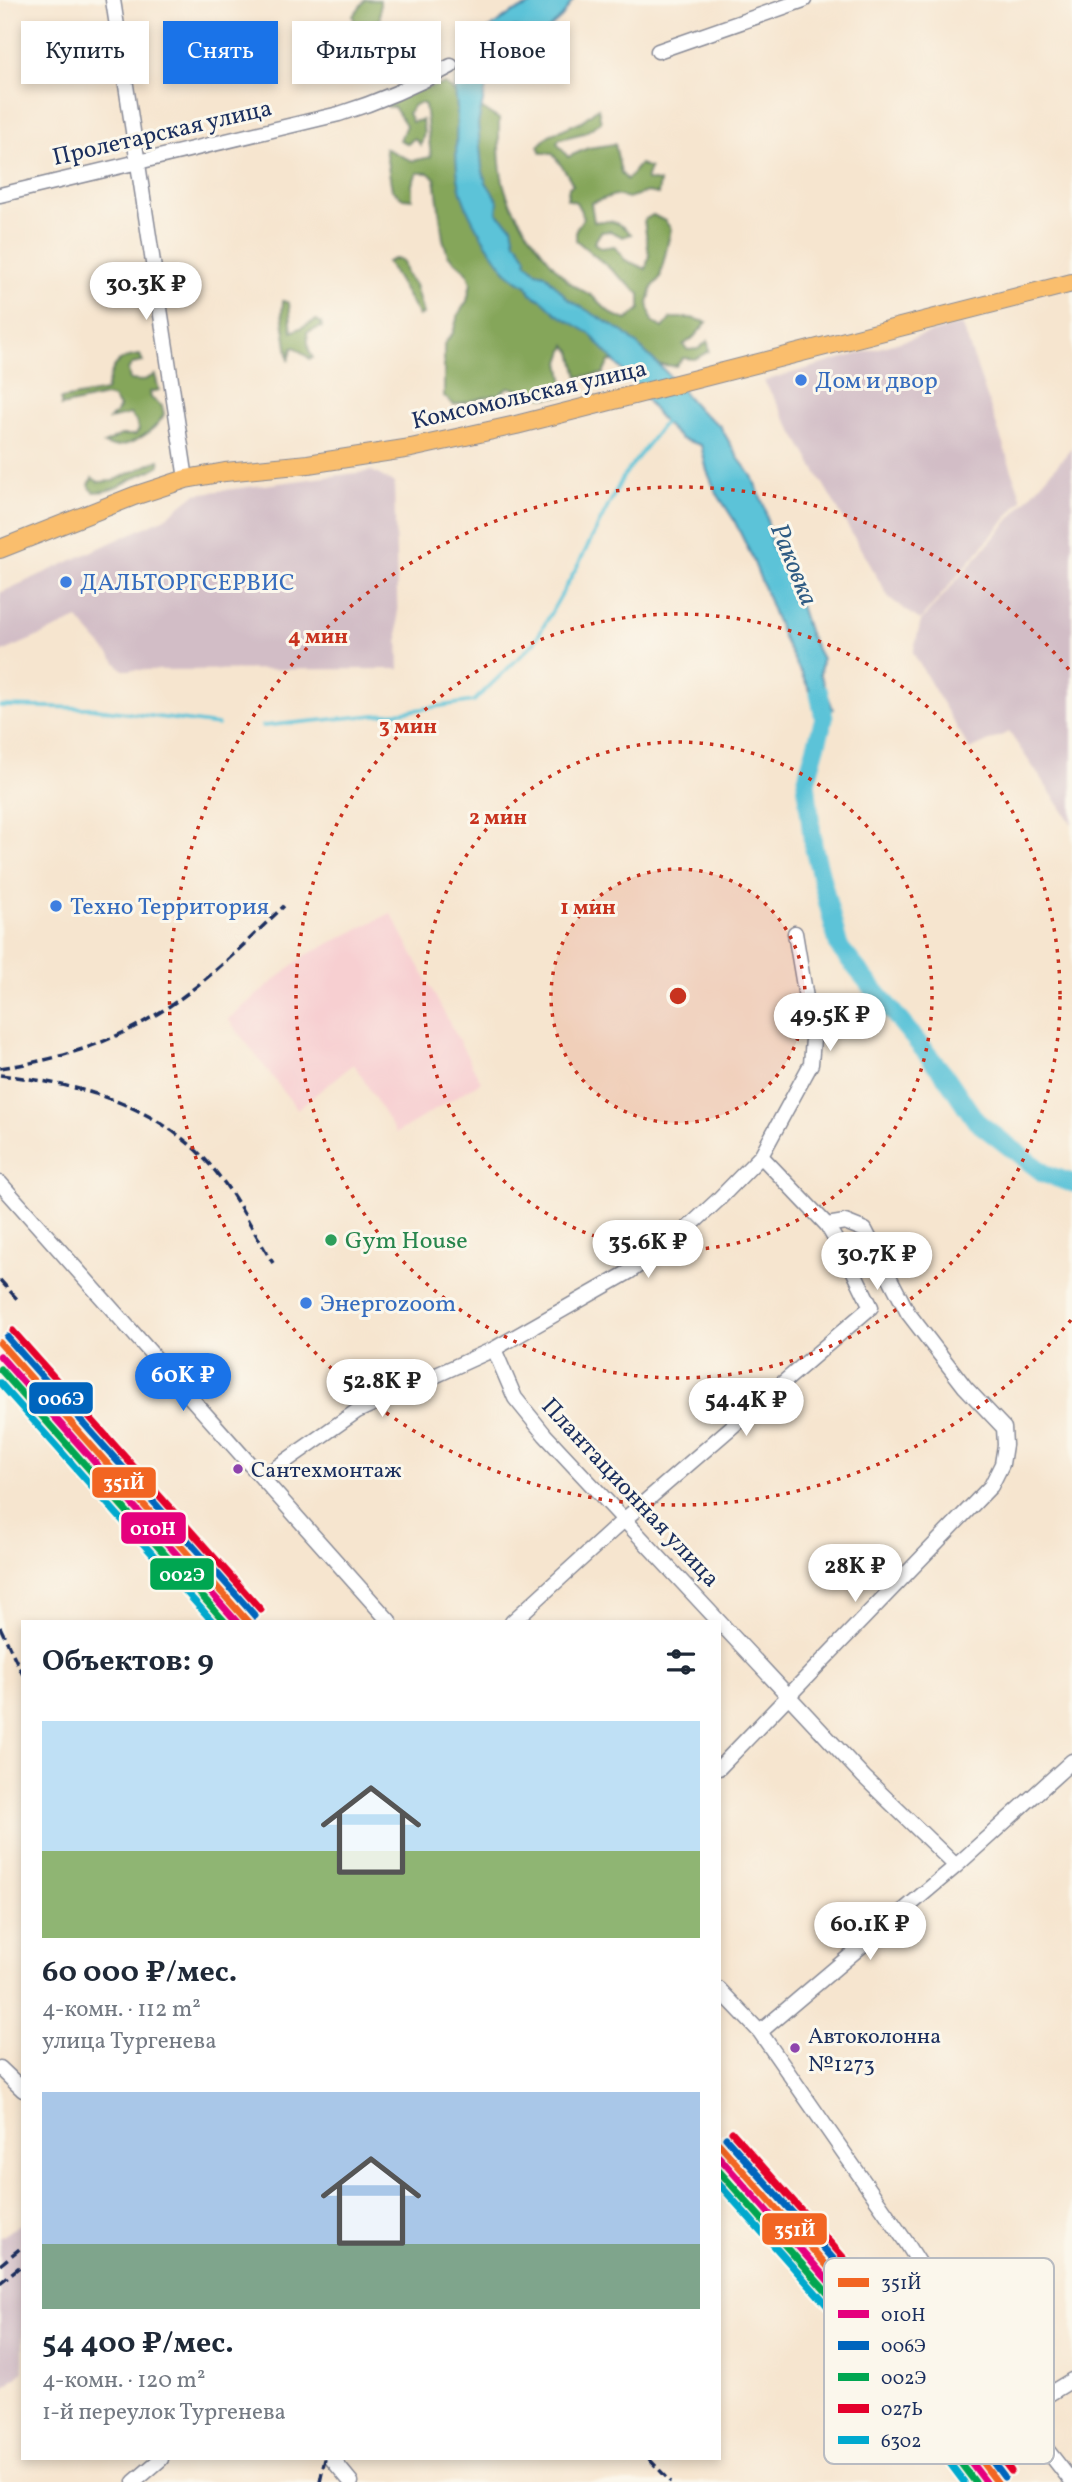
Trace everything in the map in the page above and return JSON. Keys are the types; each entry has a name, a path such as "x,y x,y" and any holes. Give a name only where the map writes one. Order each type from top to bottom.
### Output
{"main road":[{"name":"Комсомольская улица","path":"0,549 134,496 186,479 411,448 516,425 1072,283"}],"street":[{"path":"113,0 186,479"},
{"path":"658,51 804,0"},
{"name":"Пролетарская улица","path":"0,195 363,106 451,66"},
{"path":"263,1477 357,1411 494,1349 629,1272 668,1244 717,1201 761,1156 811,1064 813,1039 794,933"},
{"path":"514,1620 625,1519 871,1307 827,1225 761,1156"},
{"path":"0,1183 388,1620"},
{"path":"721,1766 992,1486 1002,1464 1004,1428 965,1387 908,1313 864,1230 845,1222 827,1225"},
{"name":"Плантационная улица","path":"494,1349 515,1398 545,1434 718,1620"},
{"name":"Плантационная улица","path":"721,1624 864,1777 956,1866"},
{"path":"760,2032 956,1866 1072,1761"},
{"path":"721,1991 760,2032 916,2258"},
{"path":"0,2068 21,2089"},
{"path":"1054,2391 1072,2380"},
{"path":"1054,2459 1072,2482"},
{"path":"135,2482 160,2460"},
{"path":"333,2460 351,2482"}],"shaded area":[{"path":"962,324 1022,500 920,620 889,598 764,381"},
{"path":"1072,448 1072,824 1009,732 970,750 913,653 921,621"},
{"path":"372,471 394,483 399,669 123,670 78,619 0,653 0,593 165,518 195,494"},
{"path":"391,913 481,1082 396,1133 354,1064 297,1109 228,1019 304,956"},
{"path":"21,2223 21,2374 0,2392 0,2238"}],"green space":[{"path":"365,0 380,0 380,20 354,21 353,16"},
{"path":"445,84 499,119 500,163 505,189 515,211 542,251 569,282 592,296 610,313 627,320 640,309 640,294 576,240 576,229 584,217 576,202 567,199 569,187 573,185 552,153 541,153 538,146 549,135 582,121 598,108 601,122 584,133 560,139 557,143 568,157 588,148 615,144 621,173 627,180 640,164 650,168 646,180 660,182 658,194 647,192 628,198 615,195 591,203 594,222 614,222 631,234 623,237 610,231 601,232 594,243 601,248 614,246 625,260 646,269 649,255 644,220 653,215 665,221 671,229 660,278 652,288 648,303 652,322 663,328 671,318 691,318 707,322 683,345 688,350 698,349 708,341 709,351 695,359 683,358 676,366 609,361 603,374 578,377 572,352 566,345 560,362 566,395 546,398 509,387 499,394 454,405 444,396 444,344 453,333 458,315 467,301 471,283 467,272 448,255 443,239 435,178 428,173 417,173 412,184 412,199 403,198 392,190 385,148 412,161 431,157 425,105 414,105 408,113 412,122 422,120 424,133 421,145 414,138 408,144 400,140 406,125 394,107 388,107 386,103 408,92"},
{"path":"396,258 403,261 406,274 415,285 423,314 419,316 387,262"},
{"path":"283,301 289,303 292,332 317,320 321,323 322,327 307,332 309,351 313,358 310,359 295,347 292,348 289,361 282,313"},
{"path":"140,355 143,362 132,364 128,370 130,380 142,381 155,375 159,390 150,392 151,398 162,406 164,414 154,428 138,439 120,446 104,444 121,435 135,435 139,430 130,414 110,419 119,407 113,398 105,396 61,406 61,399 106,391 110,376 119,361"},
{"path":"159,460 160,465 157,467 111,490 93,492 89,485 92,478 99,482 113,481"}],"water":[{"path":"538,0 573,0 558,21 501,21"},
{"path":"456,84 487,84 478,124 482,168 486,182 498,201 497,213 512,226 515,242 527,258 526,262 537,272 545,274 568,299 625,333 665,371 699,410 720,426 752,476 765,508 772,547 784,563 809,634 822,659 820,674 833,709 824,718 784,640 751,555 734,520 716,492 707,471 701,445 681,439 664,423 631,380 589,333 557,314 542,300 530,294 527,286 510,275 478,230 459,183"}],"waterway":[{"path":"263,726 395,713 474,701 534,643 623,477 664,423"},
{"name":"Раковка","path":"819,693 824,718 806,782 813,845 839,947 947,1078 976,1121 1045,1174 1072,1183"},
{"path":"0,706 90,708 218,725"}],"railway":[{"path":"0,1068 40,1061 98,1044 152,1017 205,979 284,906"},
{"path":"0,1075 92,1093 121,1103 174,1132 198,1152 227,1186 273,1263"},
{"path":"0,1280 18,1300"},
{"path":"0,1627 21,1671"},
{"path":"0,2265 21,2248"},
{"path":"0,2283 21,2266"},
{"path":"320,2482 325,2460"},
{"path":"650,2460 671,2482"}],"transit line":[{"name":"027Ь","path":"13,1331 261,1610"},
{"name":"006Э","path":"7,1337 255,1616"},
{"name":"351Й","path":"0,1343 246,1620"},
{"name":"010Н","path":"0,1356 235,1620"},
{"name":"002Э","path":"0,1369 223,1620"},
{"name":"6302","path":"0,1383 211,1620"},
{"name":"027Ь","path":"732,2132 844,2258"},
{"name":"006Э","path":"726,2138 833,2258"},
{"name":"351Й","path":"721,2146 824,2262"},
{"name":"010Н","path":"721,2159 824,2276"},
{"name":"002Э","path":"721,2173 824,2289"},
{"name":"6302","path":"721,2186 824,2302"},
{"name":"6302","path":"950,2464 964,2482"},
{"name":"002Э","path":"961,2464 975,2482"},
{"name":"010Н","path":"972,2464 986,2482"},
{"name":"351Й","path":"983,2464 997,2482"},
{"name":"006Э","path":"994,2464 1004,2477"},
{"name":"027Ь","path":"1006,2464 1011,2471"}],"place":[{"name":"Дом и двор","path":"801,380"},
{"name":"ДАЛЬТОРГСЕРВИС","path":"66,582"},
{"name":"Техно Территория","path":"56,906"},
{"name":"Gym House","path":"331,1240"},
{"name":"Энергоzoom","path":"306,1303"},
{"name":"Сантехмонтаж","path":"238,1469"},
{"name":"Автоколонна №1273","path":"795,2048"}]}
